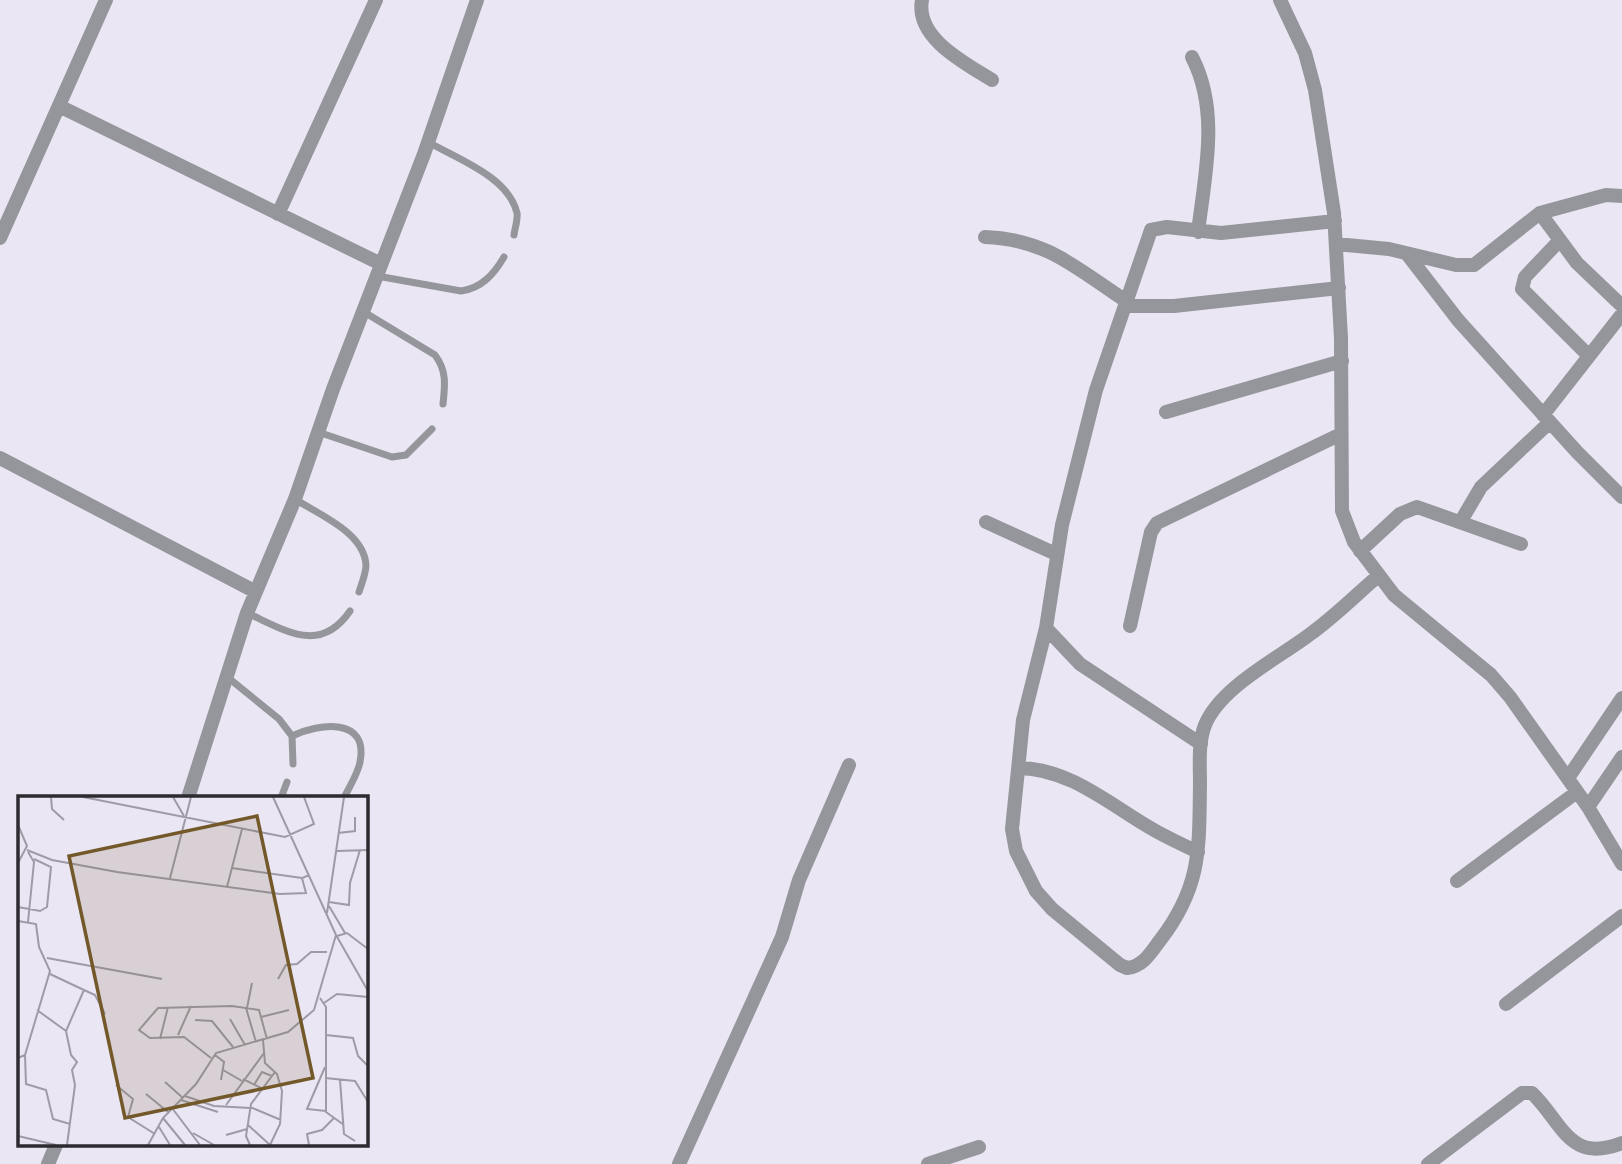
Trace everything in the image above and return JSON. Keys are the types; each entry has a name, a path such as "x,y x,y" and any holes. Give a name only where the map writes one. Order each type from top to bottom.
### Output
{"street":[{"path":"0,237 106,0"},
{"path":"278,214 376,0"},
{"path":"189,796 247,613 295,499 317,432 428,142 477,0"},
{"path":"922,0 926,29 966,64 992,79"},
{"path":"1280,0 1304,53 1315,90 1335,221 1342,361 1342,511 1360,551 1394,594 1491,675 1568,778 1622,864"},
{"path":"1192,57 1207,94 1209,120 1198,232"},
{"path":"59,106 278,214 379,270"},
{"path":"1336,244 1407,254 1457,265 1474,264 1540,213 1606,195 1622,196"},
{"path":"1540,213 1577,262 1622,306"},
{"path":"1335,221 1264,230 1198,232 1167,227 1151,230 1146,238 1096,390 1056,554 1045,628 1023,720 1012,829 1016,852 1036,891 1052,909 1127,968 1144,962 1182,911 1198,852 1201,744 1205,725 1214,709 1233,690 1315,631 1378,576"},
{"path":"985,237 1013,238 1039,246 1126,303 1174,306 1339,288"},
{"path":"1560,240 1525,277 1522,289 1589,356"},
{"path":"1407,254 1458,320 1622,497"},
{"path":"1461,521 1481,487 1546,418 1622,314"},
{"path":"1166,412 1342,361"},
{"path":"1130,626 1151,532 1157,523 1341,433"},
{"path":"0,458 256,592"},
{"path":"1360,551 1390,522 1409,509 1426,508 1521,544"},
{"path":"986,522 1056,554"},
{"path":"1045,628 1080,664 1201,744"},
{"path":"1568,778 1622,698"},
{"path":"1588,807 1622,757"},
{"path":"679,1164 782,937 799,880 849,765"},
{"path":"1019,768 1038,769 1073,781 1154,830 1198,852"},
{"path":"1457,881 1577,792"},
{"path":"1506,1004 1622,916"},
{"path":"1428,1164 1522,1093 1532,1093 1569,1139 1580,1148 1592,1149 1622,1143"},
{"path":"48,1164 56,1146"},
{"path":"928,1164 979,1147"}],"lane":[{"path":"428,142 498,184 511,198 518,215 514,234"},
{"path":"379,270 461,291 471,290 484,282 504,257"},
{"path":"363,312 435,355 442,365 446,381 443,404"},
{"path":"317,432 392,457 406,455 432,429"},
{"path":"295,499 355,539 362,549 366,566 359,592"},
{"path":"247,613 300,636 309,636 331,632 350,611"},
{"path":"226,676 279,719 292,736 293,764"},
{"path":"292,736 313,727 337,724 353,734 361,744 360,763 345,796"},
{"path":"282,796 287,782"}]}
